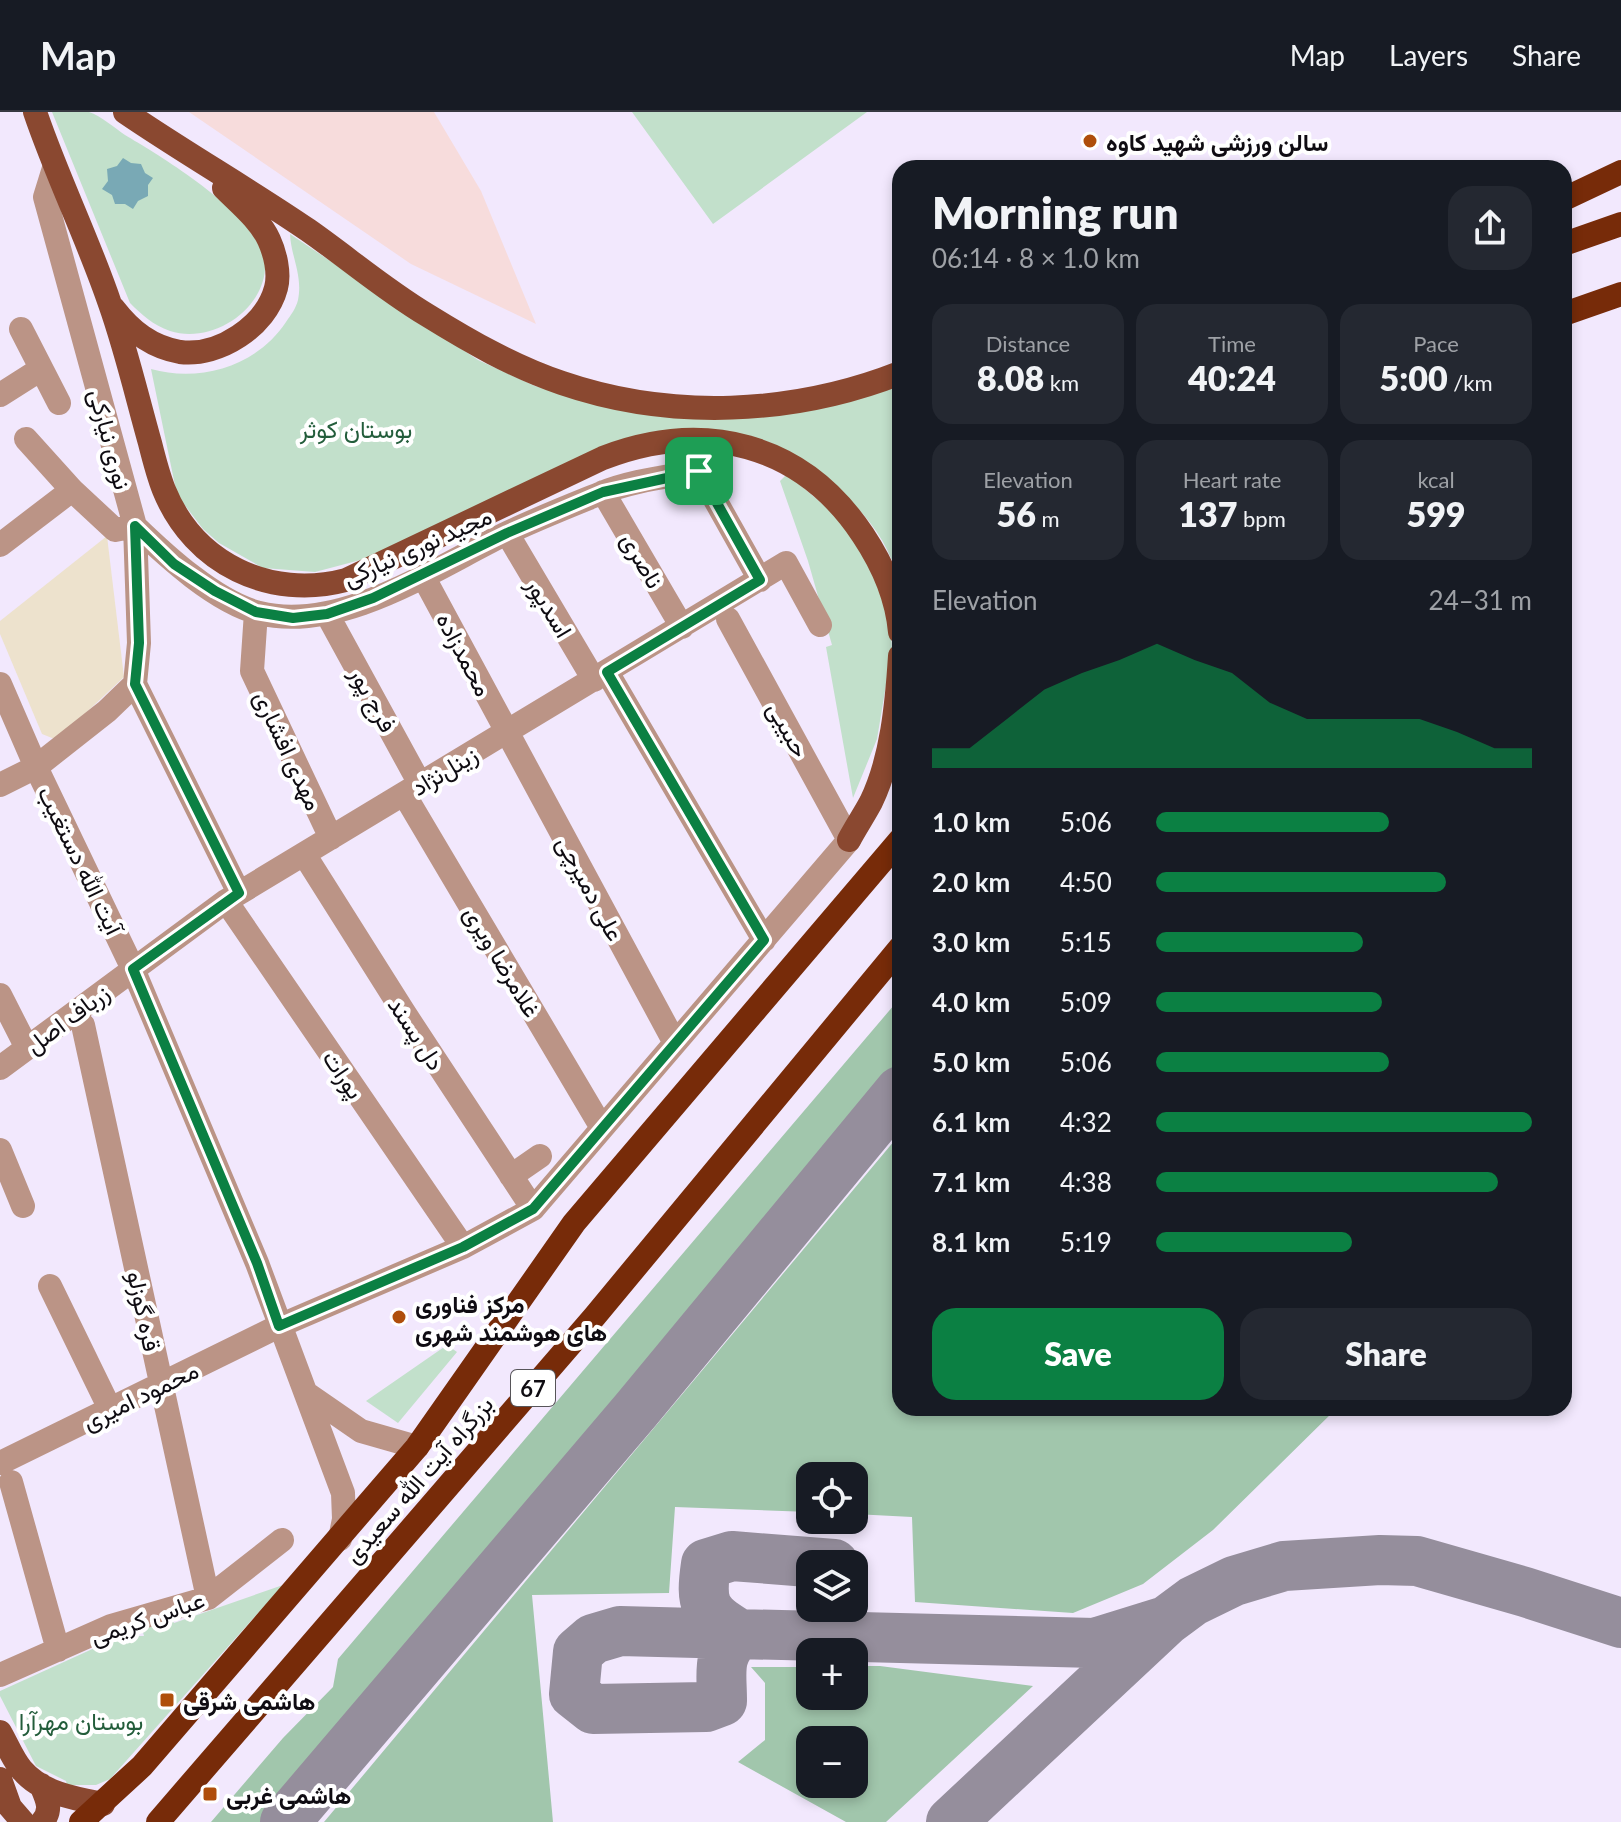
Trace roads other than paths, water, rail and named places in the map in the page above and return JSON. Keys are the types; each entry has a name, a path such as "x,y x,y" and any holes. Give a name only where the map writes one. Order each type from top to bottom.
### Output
{"highway":[{"path":"1572,195 1621,172"},
{"path":"1572,241 1621,224"},
{"path":"1572,311 1621,297"},
{"name":"بزرگراه آیت الله سعیدی","path":"81,1822 133,1776 417,1447 574,1223 892,849"},
{"name":"بزرگراه آیت الله سعیدی","path":"158,1822 595,1316 892,958"}],"main road":[{"path":"21,112 54,168"},
{"name":"مجید نوری نیارکی","path":"35,112 54,168 110,304 163,490 186,528 212,556 239,572 263,582 291,586 321,587 346,580 603,458 644,443 702,439 729,442 764,452 801,472 833,497 853,520 892,592"},
{"path":"125,112 309,231 424,314 497,355 562,383 641,403 716,408 779,404 836,394 892,376"},
{"path":"110,304 132,331 151,342 180,352 220,347 247,330 271,301 277,285 276,261 268,237 247,211 190,156"},
{"path":"849,840 872,800 885,760 892,720"},
{"path":"0,1732 23,1771 41,1785 70,1797 103,1804"},
{"path":"0,1779 10,1807 23,1822"},
{"path":"41,1785 49,1804 47,1816 42,1822"}],"street":[{"name":"نوری نیارکی","path":"54,168 45,197 135,526 139,643 135,684"},
{"path":"21,329 59,403"},
{"path":"0,395 41,369"},
{"path":"26,439 72,490 115,530 135,526 174,564 215,591 256,612 293,618 327,614 423,576 507,533 603,492 699,471 760,580"},
{"path":"0,545 72,490"},
{"name":"ناصری","path":"603,492 682,627"},
{"name":"اسدپور","path":"507,533 764,940"},
{"name":"زینل‌نژاد","path":"133,969 233,897 786,563 820,625"},
{"name":"محمدزاده","path":"423,576 507,732"},
{"name":"مهدی افشاری","path":"256,612 252,671 331,838"},
{"name":"فرج پور","path":"327,614 412,789"},
{"name":"حبیبی","path":"728,619 849,840"},
{"name":"آیت الله دستغیب","path":"0,684 36,767 133,969 257,1263 343,1493 344,1519 340,1539"},
{"path":"0,785 36,767 107,711 135,684"},
{"name":"پورات","path":"135,684 233,897 463,1247"},
{"name":"علی دمیرچی","path":"507,732 675,1043"},
{"name":"غلامرضا ویری","path":"412,789 602,1128"},
{"path":"533,1209 849,840"},
{"name":"دل پسند","path":"304,854 533,1209"},
{"name":"زرباف اصل","path":"0,1068 133,969"},
{"path":"0,995 27,1048"},
{"name":"قره گوزلو","path":"83,1025 208,1598"},
{"path":"0,1150 23,1206"},
{"path":"511,1176 540,1156"},
{"name":"محمود امیری","path":"4,1463 279,1326 463,1247 533,1209"},
{"path":"50,1286 110,1409"},
{"path":"305,1392 361,1431 417,1447"},
{"path":"4,1463 58,1650"},
{"name":"عباس کریمی","path":"0,1675 111,1626 208,1598 282,1540"}],"water":[{"path":"123,158 141,164 145,173 153,178 148,185 148,196 138,201 133,209 125,204 115,204 112,195 102,189 108,181 107,169 117,166"}],"place":[{"name":"سالن ورزشی شهید کاوه","path":"1090,141"},
{"name":"مرکز فناوری های هوشمند شهری","path":"399,1317"},
{"name":"هاشمی شرقی","path":"167,1700"},
{"name":"هاشمی غربی","path":"210,1794"}],"park label":[{"name":"بوستان کوثر","path":"356,428"},
{"name":"بوستان مهرآرا","path":"81,1720"}]}
